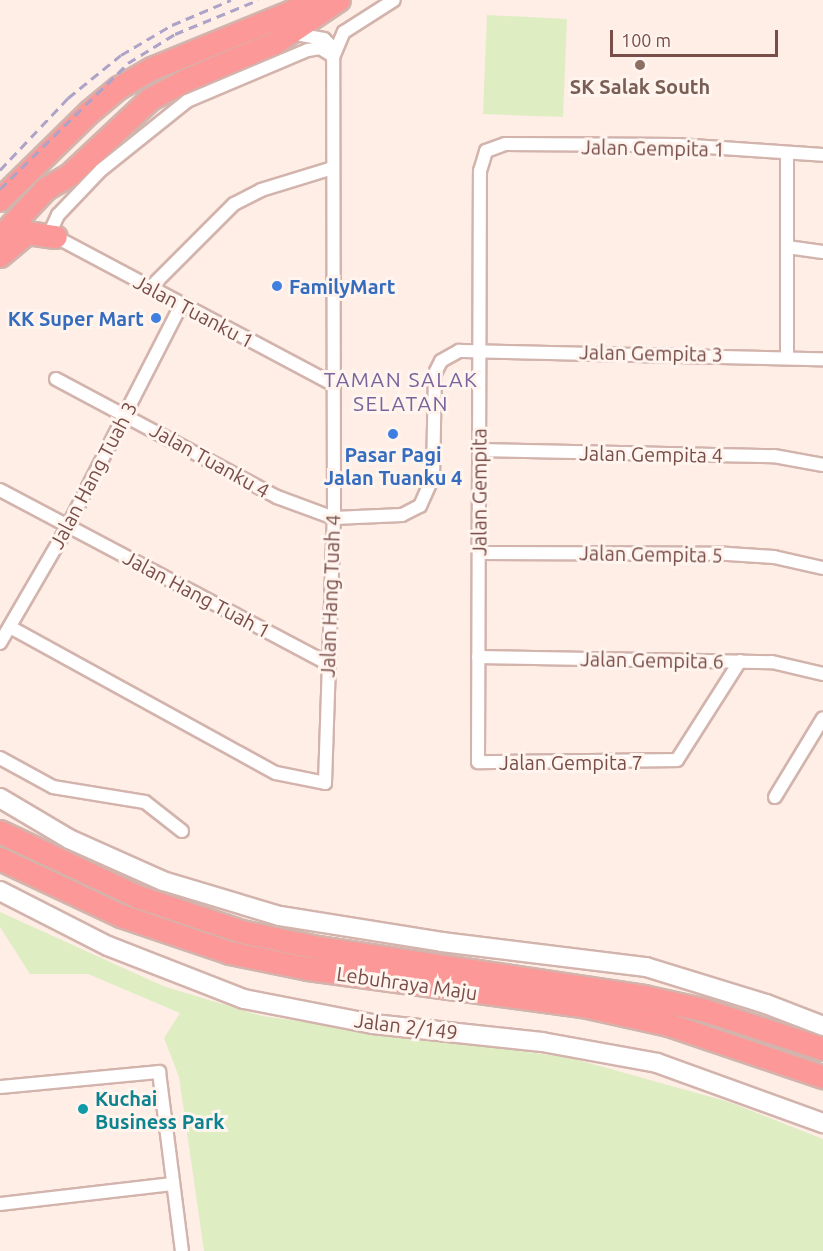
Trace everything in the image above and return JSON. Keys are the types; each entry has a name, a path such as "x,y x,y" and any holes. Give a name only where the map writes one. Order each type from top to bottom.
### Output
{"highway":[{"path":"0,200 119,88 182,57 274,20 309,0"},
{"path":"9,238 51,200 70,175 151,99 187,80 275,43 339,0"},
{"path":"0,216 92,126 182,57"},
{"path":"0,256 9,238 46,189 70,175"},
{"path":"9,238 35,231 54,233 47,211 51,200"},
{"name":"Lebuhraya Maju","path":"0,832 75,871 138,897 220,926 318,948 644,997 703,1010 823,1050"},
{"name":"Lebuhraya Maju","path":"0,859 121,916 230,953 308,969 583,1006 669,1025 823,1077"}],"main road":[{"path":"0,798 69,839 163,881 280,916 442,942 646,967 766,1004 823,1026"},
{"name":"Jalan 2/149","path":"0,891 108,946 244,999 373,1024 542,1042 657,1063 823,1123"}],"street":[{"path":"274,20 293,0"},
{"path":"275,43 301,35 352,0"},
{"path":"333,56 344,32 394,0"},
{"path":"301,35 324,39 332,47 333,56"},
{"path":"54,233 58,215 101,170 187,101 308,50 320,48 333,56"},
{"name":"Jalan Hang Tuah 4","path":"10,627 276,773 296,780 324,783 334,518 333,56"},
{"name":"Jalan Gempita 1","path":"486,151 504,144 678,145 823,155"},
{"name":"Jalan Gempita","path":"478,762 480,171 486,151"},
{"path":"787,153 787,355"},
{"path":"150,288 234,204 261,190 333,168"},
{"name":"Jalan Tuanku 1","path":"54,233 150,288 333,384"},
{"path":"787,247 823,252"},
{"name":"Jalan Hang Tuah 3","path":"0,643 68,526 181,304"},
{"name":"Jalan Gempita 3","path":"334,518 402,515 420,506 433,477 435,373 441,361 459,351 787,355 823,358"},
{"name":"Jalan Tuanku 4","path":"56,379 126,414 277,497 334,518"},
{"name":"Jalan Gempita 4","path":"479,450 774,456 823,465"},
{"name":"Jalan Hang Tuah 1","path":"0,490 327,663"},
{"name":"Jalan Gempita 5","path":"478,553 728,554 774,557 823,568"},
{"name":"Jalan Gempita 6","path":"478,657 783,663 823,674"},
{"name":"Jalan Gempita 7","path":"478,762 663,762 681,756 740,661"},
{"path":"775,797 823,718"},
{"path":"0,758 53,787 145,802 182,831"},
{"path":"0,1087 159,1072 182,1251"},
{"path":"0,1204 173,1184"}],"green space":[{"path":"487,15 567,19 563,117 483,114"},
{"path":"0,912 163,986 262,1016 571,1058 729,1102 823,1139 823,1251 204,1251 179,1077 164,1038 180,1013 88,974 30,974 0,927"}],"railway":[{"path":"0,170 68,98 121,55 172,25 231,0"},
{"path":"0,189 128,63 175,34 258,0"}],"place":[{"name":"SK Salak South","path":"640,65"},
{"name":"FamilyMart","path":"277,286"},
{"name":"KK Super Mart","path":"156,318"},
{"name":"Pasar Pagi Jalan Tuanku 4","path":"393,434"},
{"name":"Kuchai Business Park","path":"83,1109"}],"district":[{"name":"TAMAN SALAK SELATAN","path":"401,391"}]}
